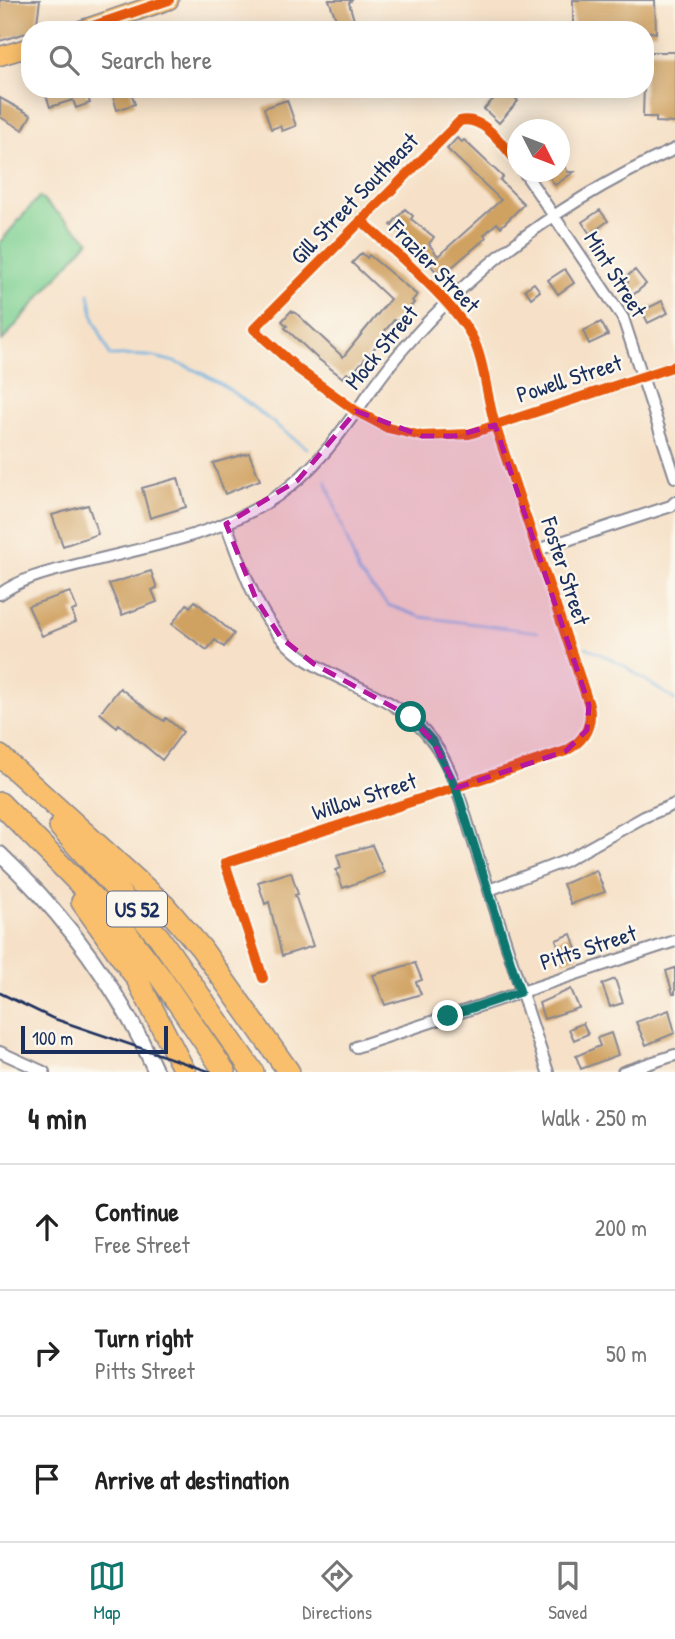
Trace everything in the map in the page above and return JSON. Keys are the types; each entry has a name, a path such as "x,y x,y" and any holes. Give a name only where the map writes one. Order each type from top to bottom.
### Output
{"highway":[{"path":"0,756 165,906 201,948 289,1072"},
{"name":"US 52","path":"0,764 139,911 187,973 253,1072"},
{"path":"1,804 120,952 153,1007 185,1072"},
{"name":"US 52","path":"1,804 121,926 168,987 225,1072"}],"main road":[{"path":"107,21 169,0"},
{"path":"0,56 21,50"}],"street":[{"name":"Gill Street Southeast","path":"254,329 460,121 469,118 481,124 507,152"},
{"name":"Mock Street","path":"0,594 30,577 226,524 277,496 321,458 403,348 445,303 499,255 553,215 623,173 675,149"},
{"path":"531,182 553,215"},
{"name":"Mint Street","path":"553,215 623,318 675,477"},
{"name":"Frazier Street","path":"361,220 445,303 471,334 478,351 495,425"},
{"name":"Powell Street","path":"254,329 298,369 356,411 388,428 422,436 455,436 495,425 675,366"},
{"name":"Foster Street","path":"495,425 589,705 591,719 587,730"},
{"path":"537,550 675,502"},
{"path":"226,524 256,599 281,638 314,664 366,687 411,717 434,743 456,788 548,1072"},
{"name":"Willow Street","path":"262,978 225,863 566,751 581,741 587,730"},
{"path":"489,890 565,861 644,817 675,804"},
{"path":"0,854 53,909 88,953 126,1013 156,1072"},
{"name":"Pitts Street","path":"356,1047 675,941"},
{"path":"0,1052 44,1072"},
{"path":"623,1072 675,1055"}],"highlighted area":[{"path":"356,411 422,436 455,436 495,425 589,705 587,730 566,751 456,788 434,743 411,717 314,664 281,638 256,599 226,524 298,480"}],"green space":[{"path":"39,197 89,240 2,341 0,242"}],"building":[{"path":"0,0 40,0 37,21 21,21 21,35 0,41"},
{"path":"329,0 352,0 349,3 354,21 337,21"},
{"path":"573,0 655,0 656,33 654,21 573,21"},
{"path":"654,52 675,52 675,123 656,122 656,117 643,117 644,98 654,98"},
{"path":"0,98 31,115 23,130 0,117"},
{"path":"47,98 88,98 90,103 76,108 73,100 50,107"},
{"path":"114,98 133,98 135,104 117,110"},
{"path":"494,98 515,98 518,101 499,123 484,109"},
{"path":"287,100 296,126 282,131 280,126 271,129 264,108"},
{"path":"457,138 462,142 464,140 503,177 500,180 524,204 501,227 497,223 484,235 486,238 445,273 443,270 438,274 427,261 431,257 391,225 405,209 413,216 411,219 434,237 429,244 438,256 501,200 447,149"},
{"path":"600,210 608,221 590,234 582,222"},
{"path":"362,253 367,258 369,255 417,295 412,301 414,303 396,322 394,320 383,333 385,336 350,376 347,373 343,378 317,358 285,328 287,326 282,321 291,311 297,314 343,357 390,299 352,263"},
{"path":"565,269 574,283 558,294 548,280"},
{"path":"635,270 646,284 633,295 625,285 628,282 625,278"},
{"path":"534,283 540,291 531,298 525,289"},
{"path":"662,301 668,313 648,323 642,311"},
{"path":"601,322 608,335 589,344 583,331"},
{"path":"249,453 260,480 225,494 213,463"},
{"path":"178,478 186,507 150,518 142,488"},
{"path":"88,505 98,534 63,546 52,515"},
{"path":"151,571 157,588 152,590 157,602 122,615 109,584"},
{"path":"70,592 77,609 72,611 76,622 42,636 28,606"},
{"path":"195,601 234,634 224,647 215,640 207,650 172,624 187,604 190,607"},
{"path":"120,688 153,714 164,721 166,718 183,732 162,760 119,724 117,727 100,713"},
{"path":"372,845 384,873 343,888 336,870 341,868 337,855"},
{"path":"596,870 605,892 571,904 563,884"},
{"path":"291,872 298,894 295,895 313,946 282,956 269,902 265,904 258,882"},
{"path":"571,934 579,956 564,961 556,940"},
{"path":"415,963 422,980 416,982 421,994 385,1005 373,975"},
{"path":"675,968 675,994 673,994 666,971"},
{"path":"615,979 623,1003 610,1007 602,984"},
{"path":"571,989 579,1008 544,1019 539,1003"},
{"path":"669,1010 675,1033 646,1045 636,1022"},
{"path":"583,1023 588,1034 574,1040 569,1029"},
{"path":"611,1033 618,1055 581,1069 576,1056 600,1046 597,1038"}],"waterway":[{"path":"89,294 94,319 110,356 153,357 200,373 238,396 307,448"},
{"path":"326,481 359,573 388,605 421,617 538,632"},
{"path":"586,647 623,665 675,700"}],"railway":[{"path":"0,993 52,1018 211,1072"}],"cycle path":[{"path":"107,21 169,0"},
{"path":"507,150 485,127 469,120 460,121 254,329 298,369 356,411 388,428 422,436 469,434 675,366"},
{"path":"263,978 225,863 566,751 582,738 590,720 589,705 495,425 480,356 472,337 452,308 361,220"}],"route":[{"path":"411,717 434,743 456,788 520,992 448,1016"}]}
